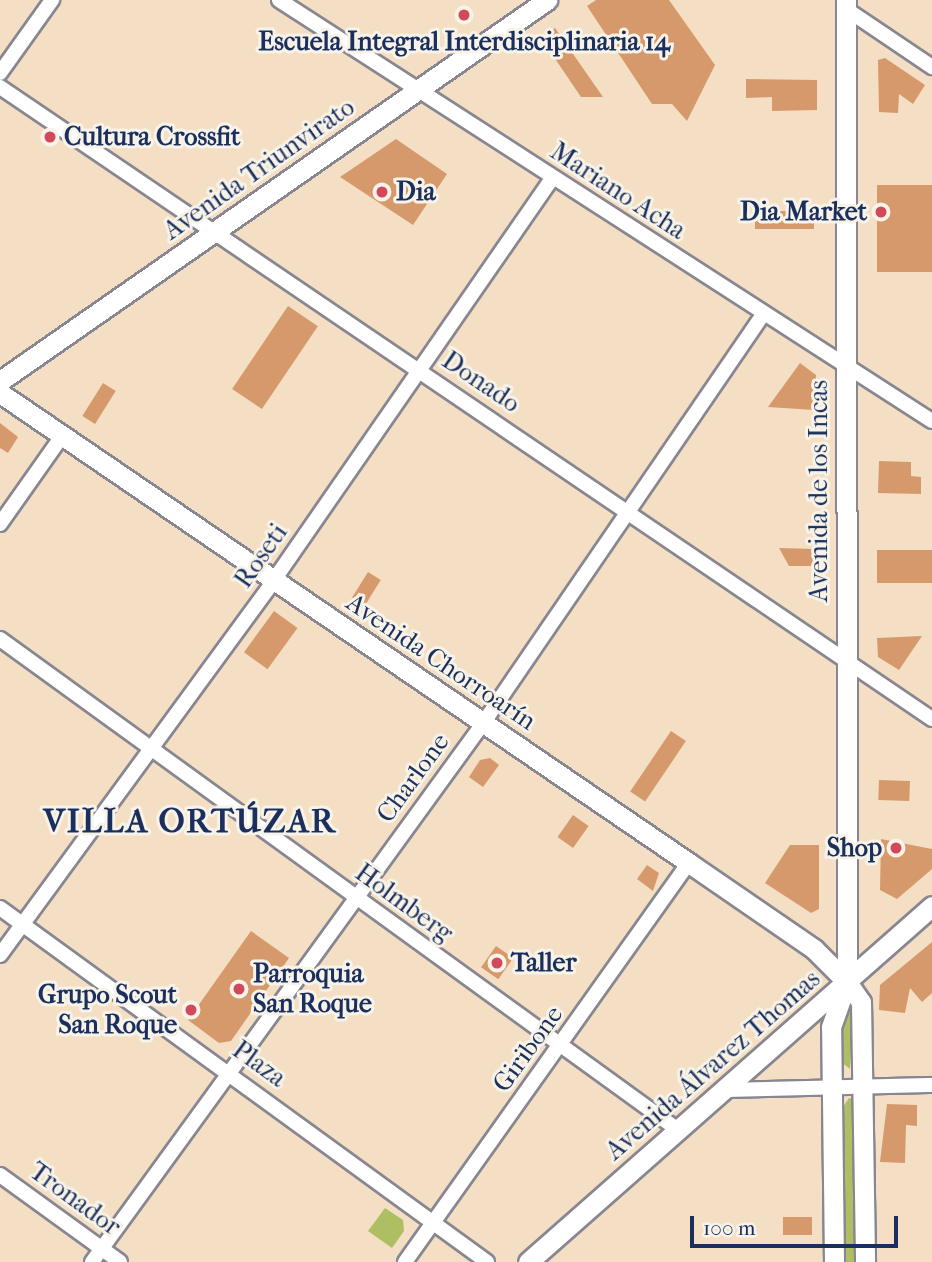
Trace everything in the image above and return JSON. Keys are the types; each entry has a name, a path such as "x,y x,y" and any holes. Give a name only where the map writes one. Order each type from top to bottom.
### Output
{"main road":[{"name":"Avenida Triunvirato","path":"0,381 547,0"},
{"name":"Avenida de los Incas","path":"834,1262 831,1027 847,982 844,660 846,4"},
{"name":"Avenida Chorroarín","path":"0,393 814,949 847,982"},
{"name":"Avenida Álvarez Thomas","path":"528,1262 932,906"},
{"name":"Avenida de los Incas","path":"847,982 861,1003 865,1262"}],"street":[{"path":"0,74 52,0"},
{"name":"Mariano Acha","path":"279,0 932,421"},
{"path":"846,4 932,67"},
{"name":"Donado","path":"0,87 932,719"},
{"name":"Roseti","path":"0,955 274,580 552,178"},
{"name":"Charlone","path":"92,1262 484,722 763,314"},
{"path":"0,524 62,436"},
{"name":"Holmberg","path":"0,639 560,1048 678,1130"},
{"name":"Giribone","path":"405,1262 690,863"},
{"name":"Plaza","path":"0,908 487,1262"},
{"path":"723,1090 932,1085"},
{"name":"Tronador","path":"0,1175 120,1262"}],"green space":[{"path":"845,1010 853,1010 850,1069 841,1062 840,1015"},
{"path":"849,1098 854,1099 860,1262 842,1262 841,1110"},
{"path":"385,1208 403,1220 404,1231 392,1248 368,1231"}],"building":[{"path":"596,0 669,0 715,65 687,121 672,104 652,104 587,6"},
{"path":"555,28 603,97 581,97 541,38"},
{"path":"885,58 925,85 913,104 899,94 898,113 879,112 878,60"},
{"path":"746,79 817,80 817,110 772,111 772,97 746,98"},
{"path":"396,139 447,174 413,225 340,177"},
{"path":"877,185 932,185 932,272 877,272"},
{"path":"755,211 814,211 814,229 755,229"},
{"path":"288,306 318,326 262,409 232,389"},
{"path":"800,363 816,375 814,410 768,407"},
{"path":"103,383 116,391 95,424 82,416"},
{"path":"0,423 18,437 8,453 0,448"},
{"path":"879,461 911,462 911,476 921,477 921,494 878,493"},
{"path":"779,548 816,549 816,566 789,566"},
{"path":"877,550 932,550 932,583 877,583"},
{"path":"368,572 381,580 365,605 352,597"},
{"path":"274,611 297,628 267,669 244,652"},
{"path":"922,636 899,670 878,657 877,638"},
{"path":"671,731 686,741 645,802 630,792"},
{"path":"490,758 499,765 483,787 469,777 480,760"},
{"path":"879,780 910,781 909,801 878,800"},
{"path":"573,815 589,826 573,848 558,837"},
{"path":"881,839 932,849 932,869 897,899 880,890"},
{"path":"790,845 819,845 819,909 811,913 765,883"},
{"path":"647,865 659,873 653,891 637,879"},
{"name":"Parroquia San Roque","path":"251,931 289,958 231,1041 219,1043 188,1020"},
{"path":"932,942 932,993 922,1002 910,988 905,1013 879,1010 880,985"},
{"name":"Taller","path":"496,946 513,958 498,979 481,967"},
{"path":"887,1104 917,1105 917,1126 906,1125 905,1163 880,1162"},
{"path":"783,1217 812,1217 812,1235 783,1235"}],"place":[{"name":"Escuela Integral Interdisciplinaria 14","path":"464,15"},
{"name":"Cultura Crossfit","path":"50,137"},
{"name":"Dia","path":"382,192"},
{"name":"Dia Market","path":"881,212"},
{"name":"Shop","path":"896,848"},
{"name":"Taller","path":"497,963"},
{"name":"Parroquia San Roque","path":"239,989"},
{"name":"Grupo Scout San Roque","path":"191,1010"}],"district":[{"name":"VILLA ORTÚZAR","path":"190,822"}]}
